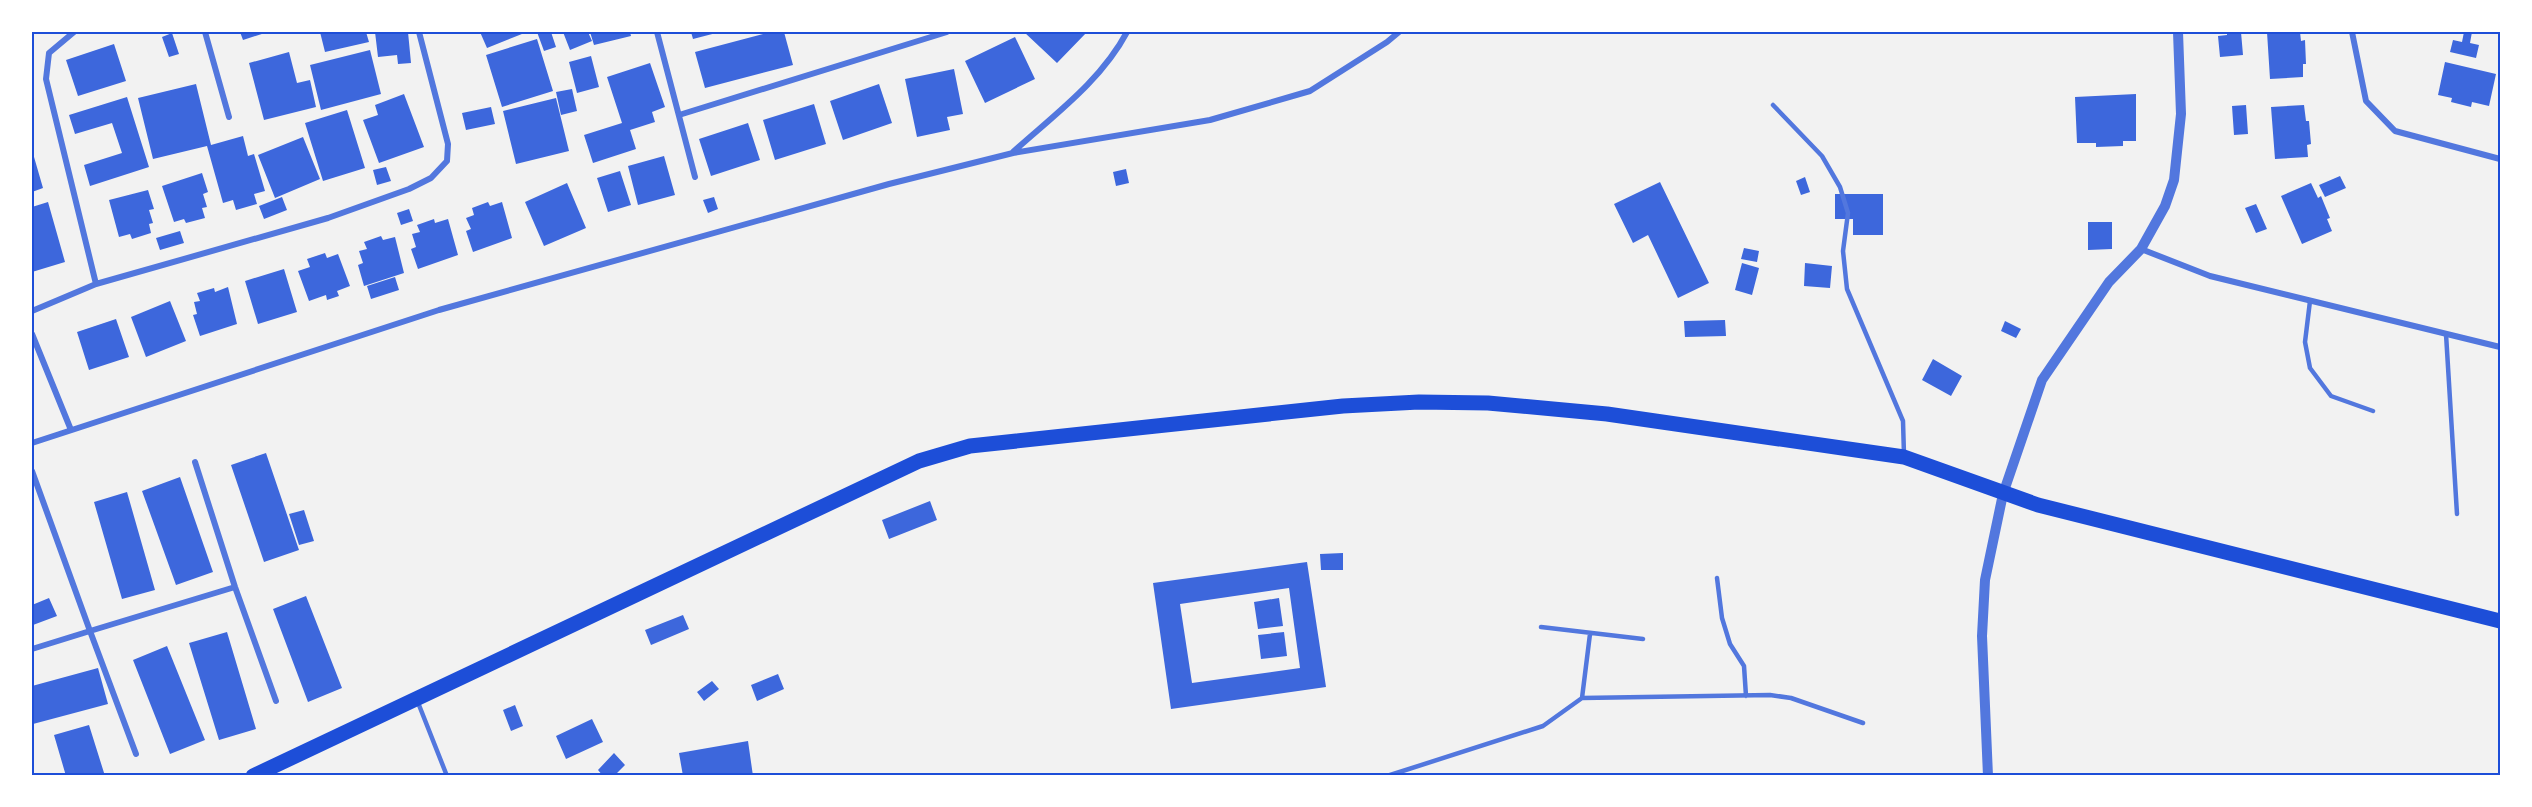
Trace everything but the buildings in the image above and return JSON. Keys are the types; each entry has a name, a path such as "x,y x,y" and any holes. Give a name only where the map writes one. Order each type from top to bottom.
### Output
{"main road":[{"path":"253,776 919,461 970,446 1343,406 1419,402 1476,403 1607,414 1904,457 2038,506 2500,621"}],"street":[{"path":"74,32 49,53 46,79 96,284"},
{"path":"205,32 229,117"},
{"path":"32,311 96,284 328,218 409,189 431,178 447,161 448,144 419,32"},
{"path":"657,32 695,177"},
{"path":"679,115 947,32"},
{"path":"1013,153 1091,82 1118,48 1127,32"},
{"path":"32,442 439,310 889,184 1013,153 1210,120 1310,91 1400,32"},
{"path":"1988,776 1982,636 1985,580 2003,494 2042,380 2109,282 2141,249 2161,215 2174,180 2181,114 2178,32"},
{"path":"2352,32 2366,100 2395,131 2500,159"},
{"path":"2141,249 2210,276 2500,347"},
{"path":"32,334 71,430"},
{"path":"195,462 235,587 276,701"},
{"path":"32,471 136,754"},
{"path":"32,649 235,587"}],"lane":[{"path":"1773,105 1822,156 1840,187 1848,213 1843,251 1847,289 1903,421 1904,457"},
{"path":"2310,300 2305,342 2310,368 2331,396 2373,411"},
{"path":"2446,333 2457,514"},
{"path":"1718,578 1722,618 1730,644 1744,666 1746,696"},
{"path":"1541,627 1643,639"},
{"path":"1582,698 1590,634"},
{"path":"1386,776 1543,726 1582,698 1746,696 1791,698 1863,723"},
{"path":"416,698 447,776"}]}
